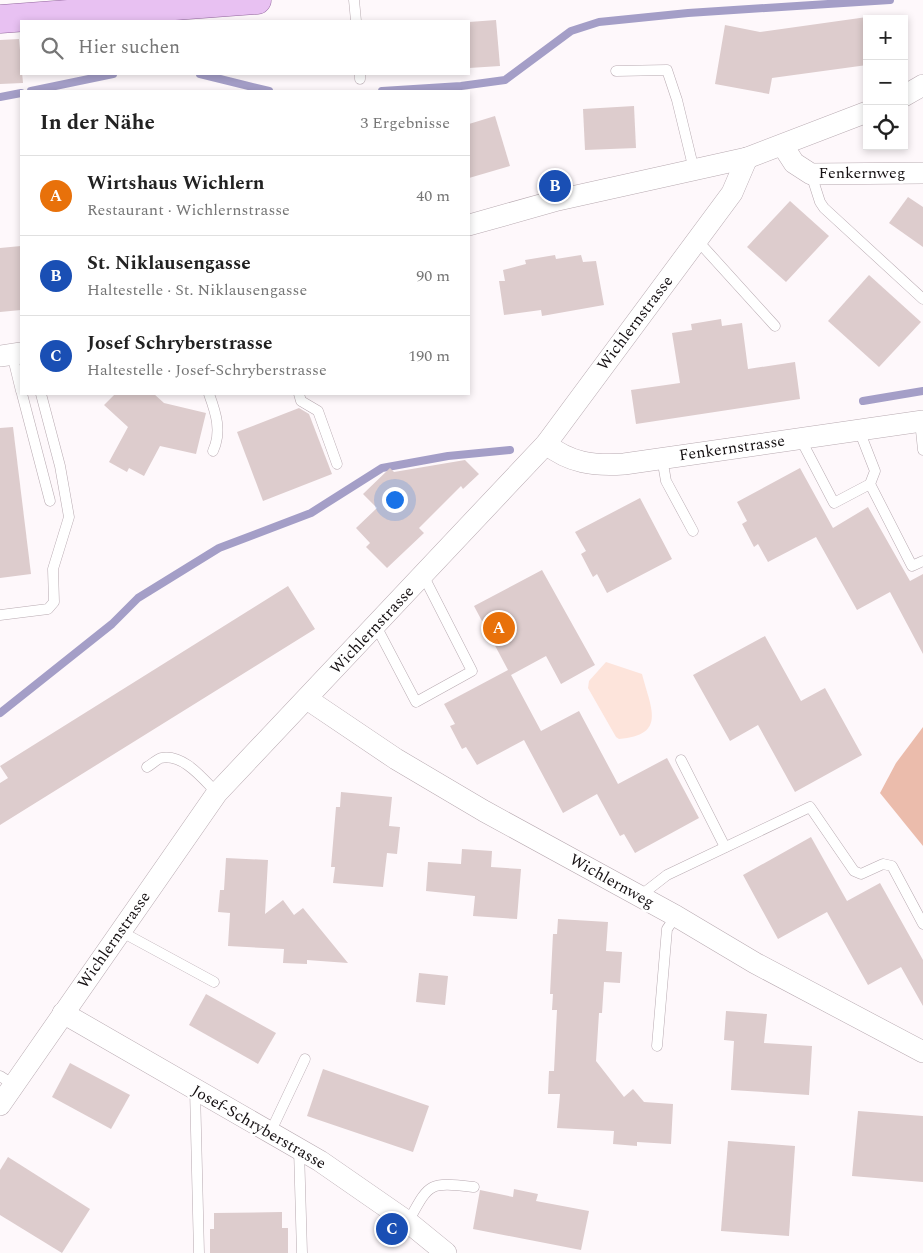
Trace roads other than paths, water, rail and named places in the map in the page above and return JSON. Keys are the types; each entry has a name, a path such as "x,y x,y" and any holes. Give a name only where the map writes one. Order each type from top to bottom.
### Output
{"main road":[{"path":"0,19 132,5 256,0"}],"street":[{"path":"908,94 923,85"},
{"path":"470,225 558,200 747,158 784,146 863,114"},
{"name":"Fenkernweg","path":"784,146 794,163 811,174 923,173"},
{"name":"Wichlernstrasse","path":"0,1105 7,1080 63,1013 217,792 307,699 546,444 732,193 747,158"},
{"name":"Fenkernstrasse","path":"546,444 561,456 603,465 921,421"},
{"name":"Wichlernweg","path":"307,699 396,759 484,811 676,916 755,963 923,1052"},
{"name":"Josef-Schryberstrasse","path":"63,1013 299,1149 408,1222 446,1253"}],"lane":[{"path":"354,0 356,20"},
{"path":"616,71 667,70 678,100 694,170"},
{"path":"811,174 820,202 824,208 923,299"},
{"path":"697,240 775,326"},
{"path":"11,354 20,385"},
{"path":"23,395 50,501"},
{"path":"0,615 48,609 54,602 56,594 54,569 69,517 60,466 40,395"},
{"path":"209,395 218,430 218,442 213,451"},
{"path":"300,395 301,401 318,411 337,464"},
{"path":"921,421 923,450"},
{"path":"800,438 834,503 870,484 876,470 859,430"},
{"path":"662,458 666,481 693,531"},
{"path":"870,484 912,566 923,561"},
{"path":"376,626 416,702 472,671 423,575"},
{"path":"148,767 161,758 174,759 186,764 217,792"},
{"path":"681,760 725,847"},
{"path":"640,896 667,875 810,806 854,871 861,874 883,864 892,866 923,924"},
{"path":"657,1046 667,929 676,916"},
{"path":"120,931 214,982"},
{"path":"270,1133 305,1059"},
{"path":"195,1089 199,1253"},
{"path":"299,1149 302,1253"},
{"path":"408,1222 423,1194 430,1186 442,1184 474,1187"}],"waterway":[{"path":"398,90 461,86 505,80 571,31 599,22 688,13 890,0"},
{"path":"36,90 108,75"},
{"path":"204,75 265,90"},
{"path":"0,97 20,93"},
{"path":"863,401 923,391"},
{"path":"0,713 112,624 138,598 219,548 311,513 382,468 448,456 510,450"}],"place":[{"name":"St. Niklausengasse","path":"555,186"},
{"name":"Wirtshaus Wichlern","path":"499,628"},
{"name":"Josef Schryberstrasse","path":"392,1229"}]}
